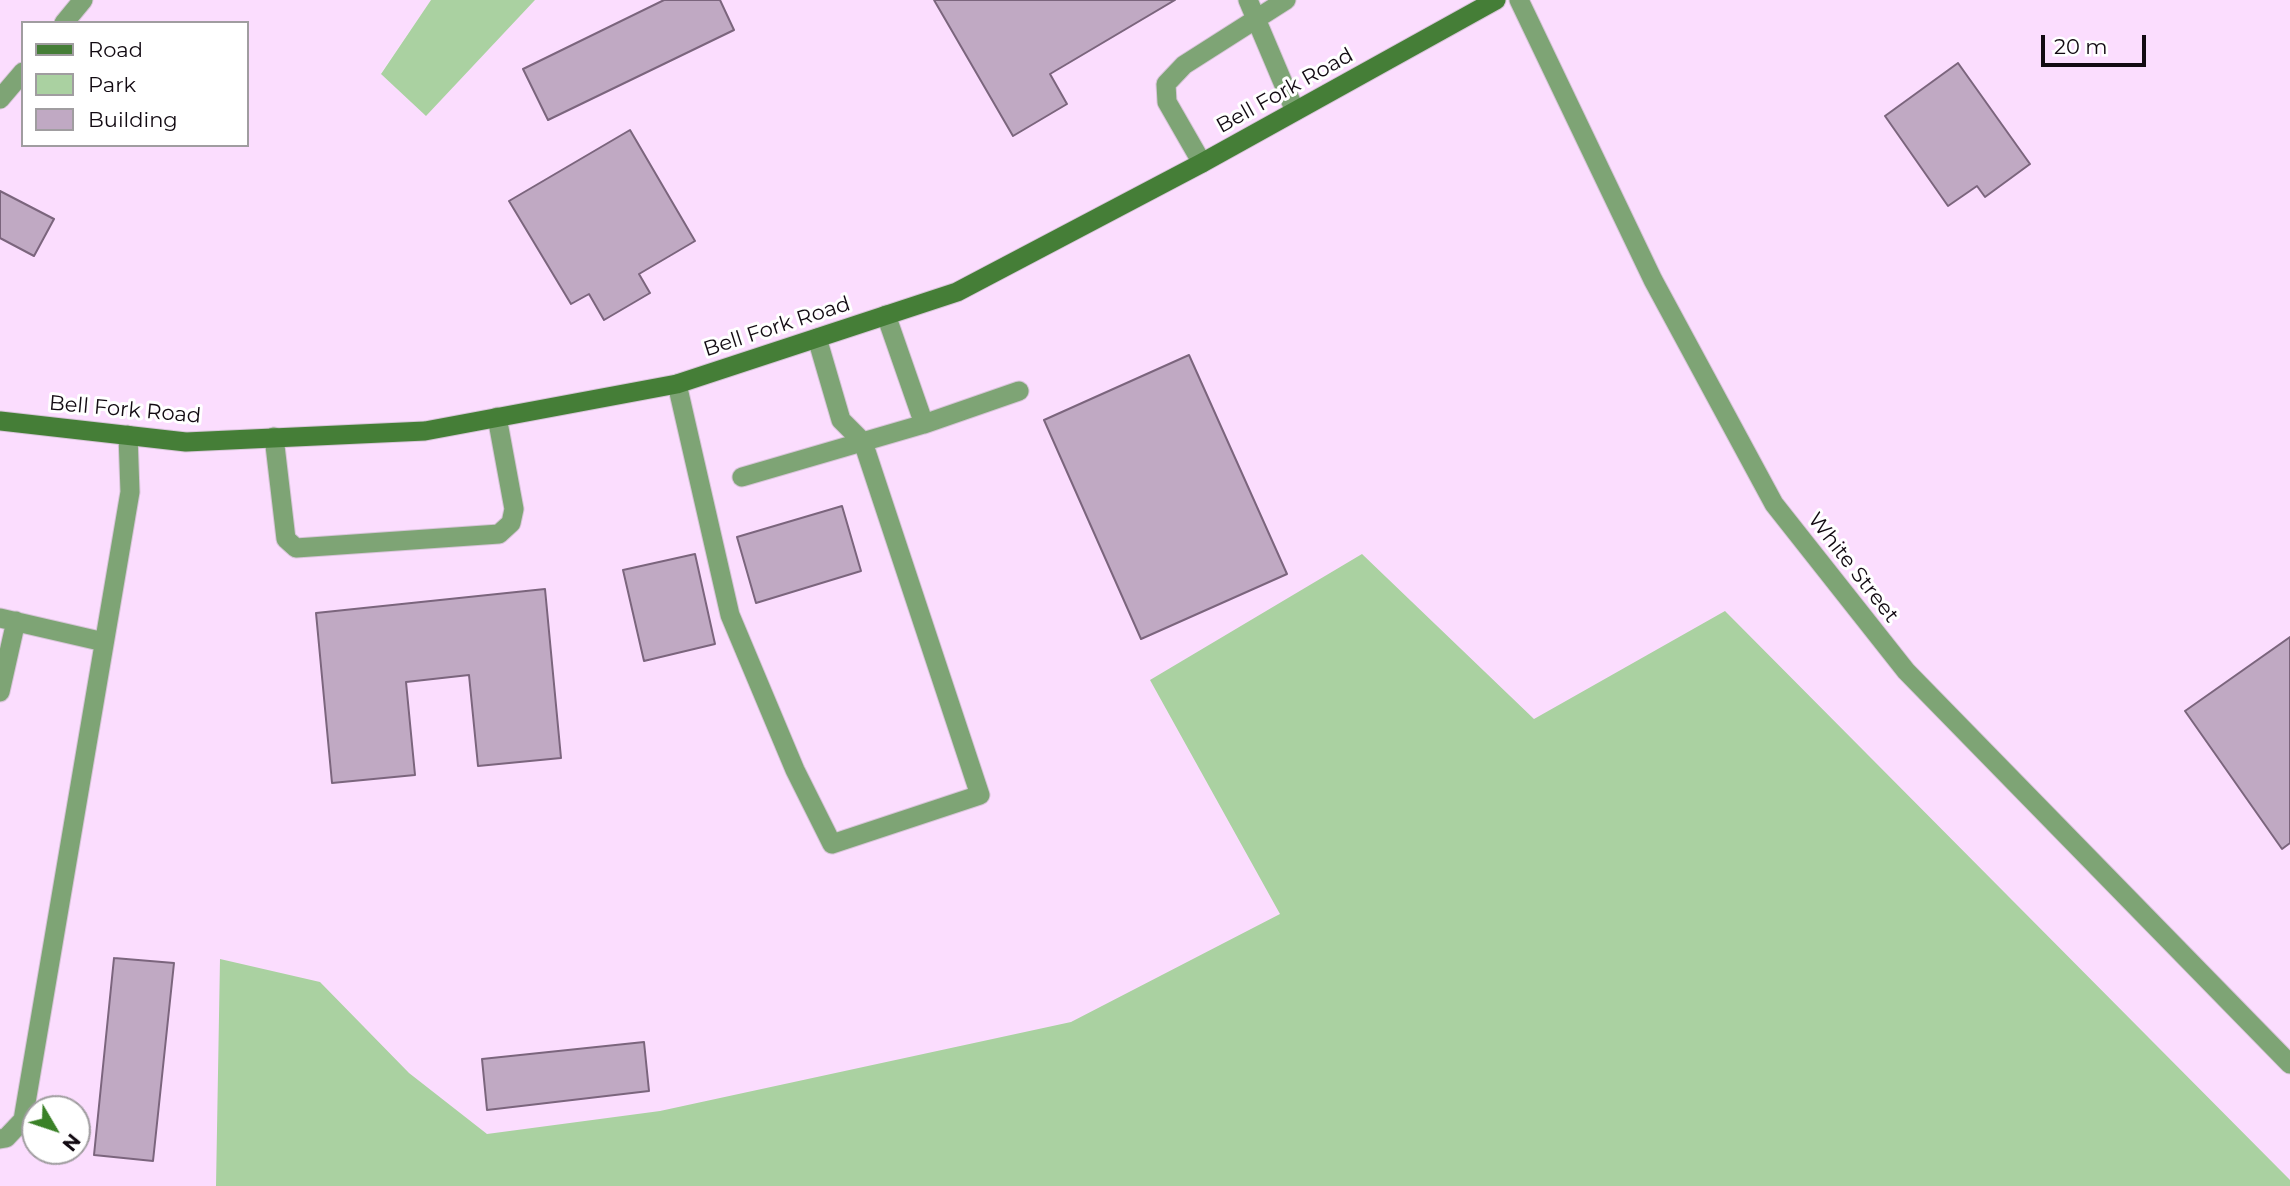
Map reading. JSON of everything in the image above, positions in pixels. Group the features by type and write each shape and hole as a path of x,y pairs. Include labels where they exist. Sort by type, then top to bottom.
{"main road":[{"name":"Bell Fork Road","path":"0,421 186,442 425,431 677,384 957,292 1202,163 1496,0"}],"street":[{"path":"66,21 83,0"},
{"path":"1202,163 1167,102 1166,84 1184,65 1252,9 1286,0"},
{"name":"White Street","path":"1519,0 1653,280 1774,504 1906,671 2290,1064"},
{"path":"1252,9 1295,111"},
{"path":"0,99 21,74"},
{"path":"886,315 924,424"},
{"path":"677,384 730,615 795,770 832,844 980,795 863,442 841,420 817,338"},
{"path":"743,477 924,424 1019,391"},
{"path":"274,437 286,539 296,548 499,534 511,523 514,509 498,417"},
{"path":"0,1139 6,1138 23,1120 130,492 128,435"},
{"path":"0,692 8,620 104,642"}],"shaded area":[{"path":"0,0 431,0 381,73 426,115 535,0 2290,0 2290,1186 0,1186"}],"green space":[{"path":"431,0 535,0 426,116 381,74"},
{"path":"1362,554 1534,719 1725,611 2290,1180 2290,1186 216,1186 220,959 320,982 409,1073 487,1134 660,1111 1071,1022 1280,914 1150,680"}],"building":[{"path":"664,0 720,0 734,30 548,120 523,69"},
{"path":"934,0 1175,0 1050,74 1067,104 1013,136"},
{"path":"1958,63 2030,164 1985,197 1977,186 1948,206 1885,116"},
{"path":"630,130 695,241 639,274 650,293 604,320 589,294 571,304 509,201"},
{"path":"0,191 54,219 34,256 0,238"},
{"path":"1189,355 1287,574 1141,639 1044,420"},
{"path":"842,506 861,571 756,603 737,537"},
{"path":"695,554 715,644 644,661 623,570"},
{"path":"545,589 561,758 478,766 469,675 406,682 415,775 332,783 316,613"},
{"path":"2290,637 2290,843 2282,849 2185,711"},
{"path":"114,958 174,963 153,1161 94,1155"},
{"path":"644,1042 649,1091 487,1110 482,1059"}]}
